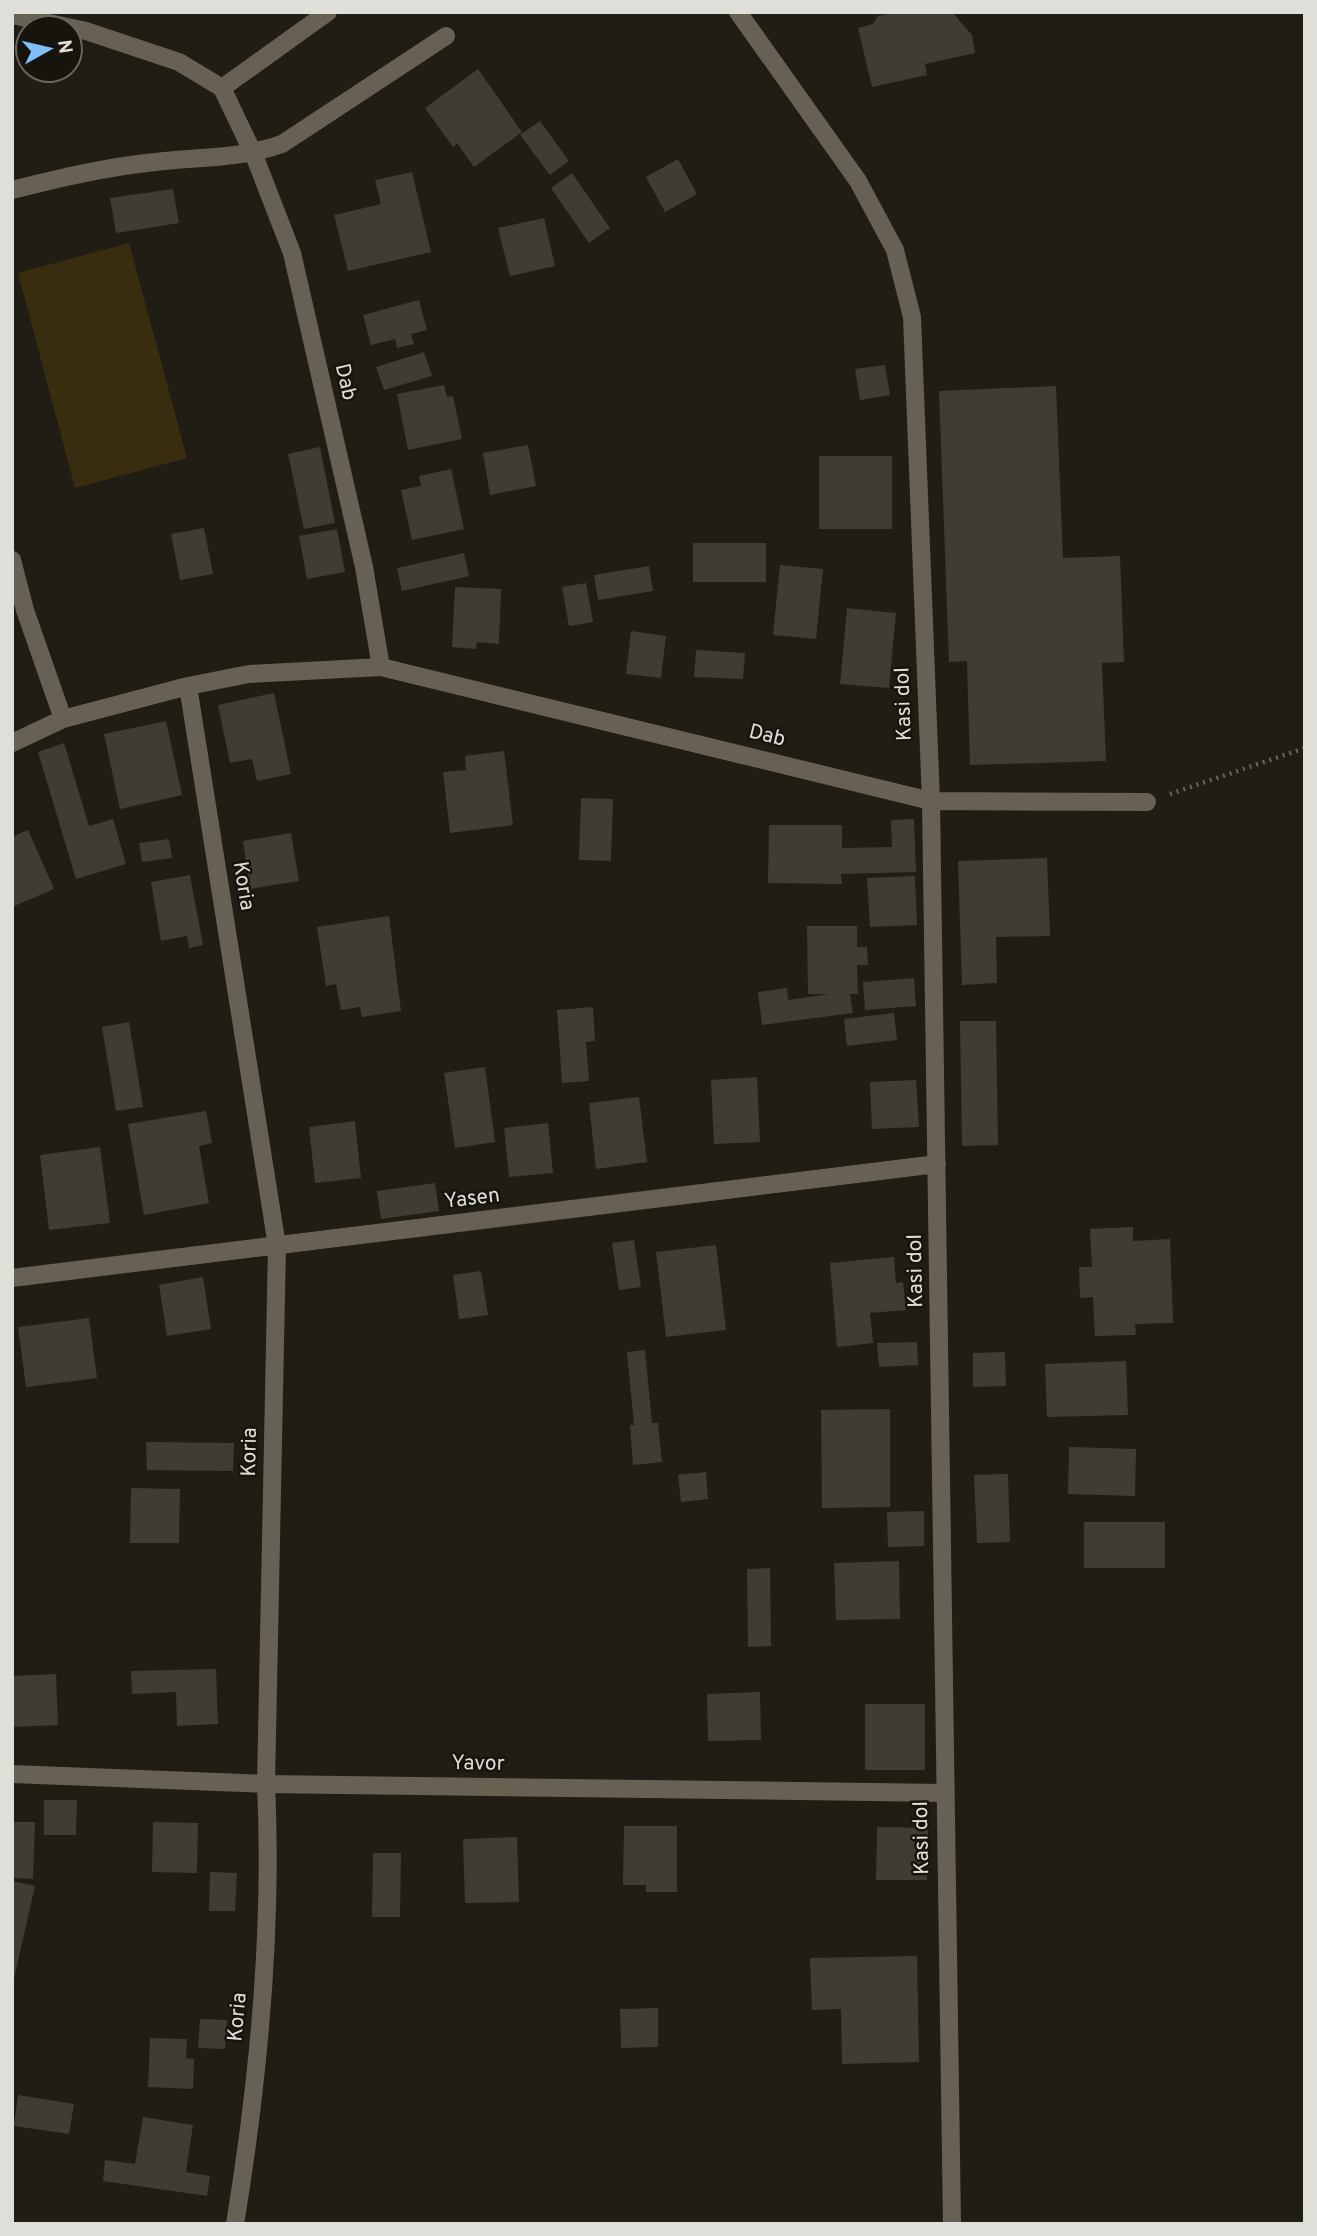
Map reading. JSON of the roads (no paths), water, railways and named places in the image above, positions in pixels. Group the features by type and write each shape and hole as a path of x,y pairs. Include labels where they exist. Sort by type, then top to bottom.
{"street":[{"path":"12,15 86,32 179,62 222,88 328,12"},
{"name":"Kasi dol","path":"738,12 858,181 895,250 912,317 930,801 937,1164 943,1793 952,2224"},
{"path":"12,190 98,169 254,155 282,144 446,36"},
{"name":"Dab","path":"222,88 254,155 292,253 364,567 381,667"},
{"path":"12,560 25,610 63,719"},
{"name":"Dab","path":"12,743 63,719 188,686 249,674 381,667 930,801 1147,802"},
{"name":"Koria","path":"188,686 277,1246 266,1784 269,1844 268,1946 253,2105 235,2224"},
{"name":"Yasen","path":"12,1278 937,1164"},
{"name":"Yavor","path":"12,1774 266,1784 943,1793"}]}
